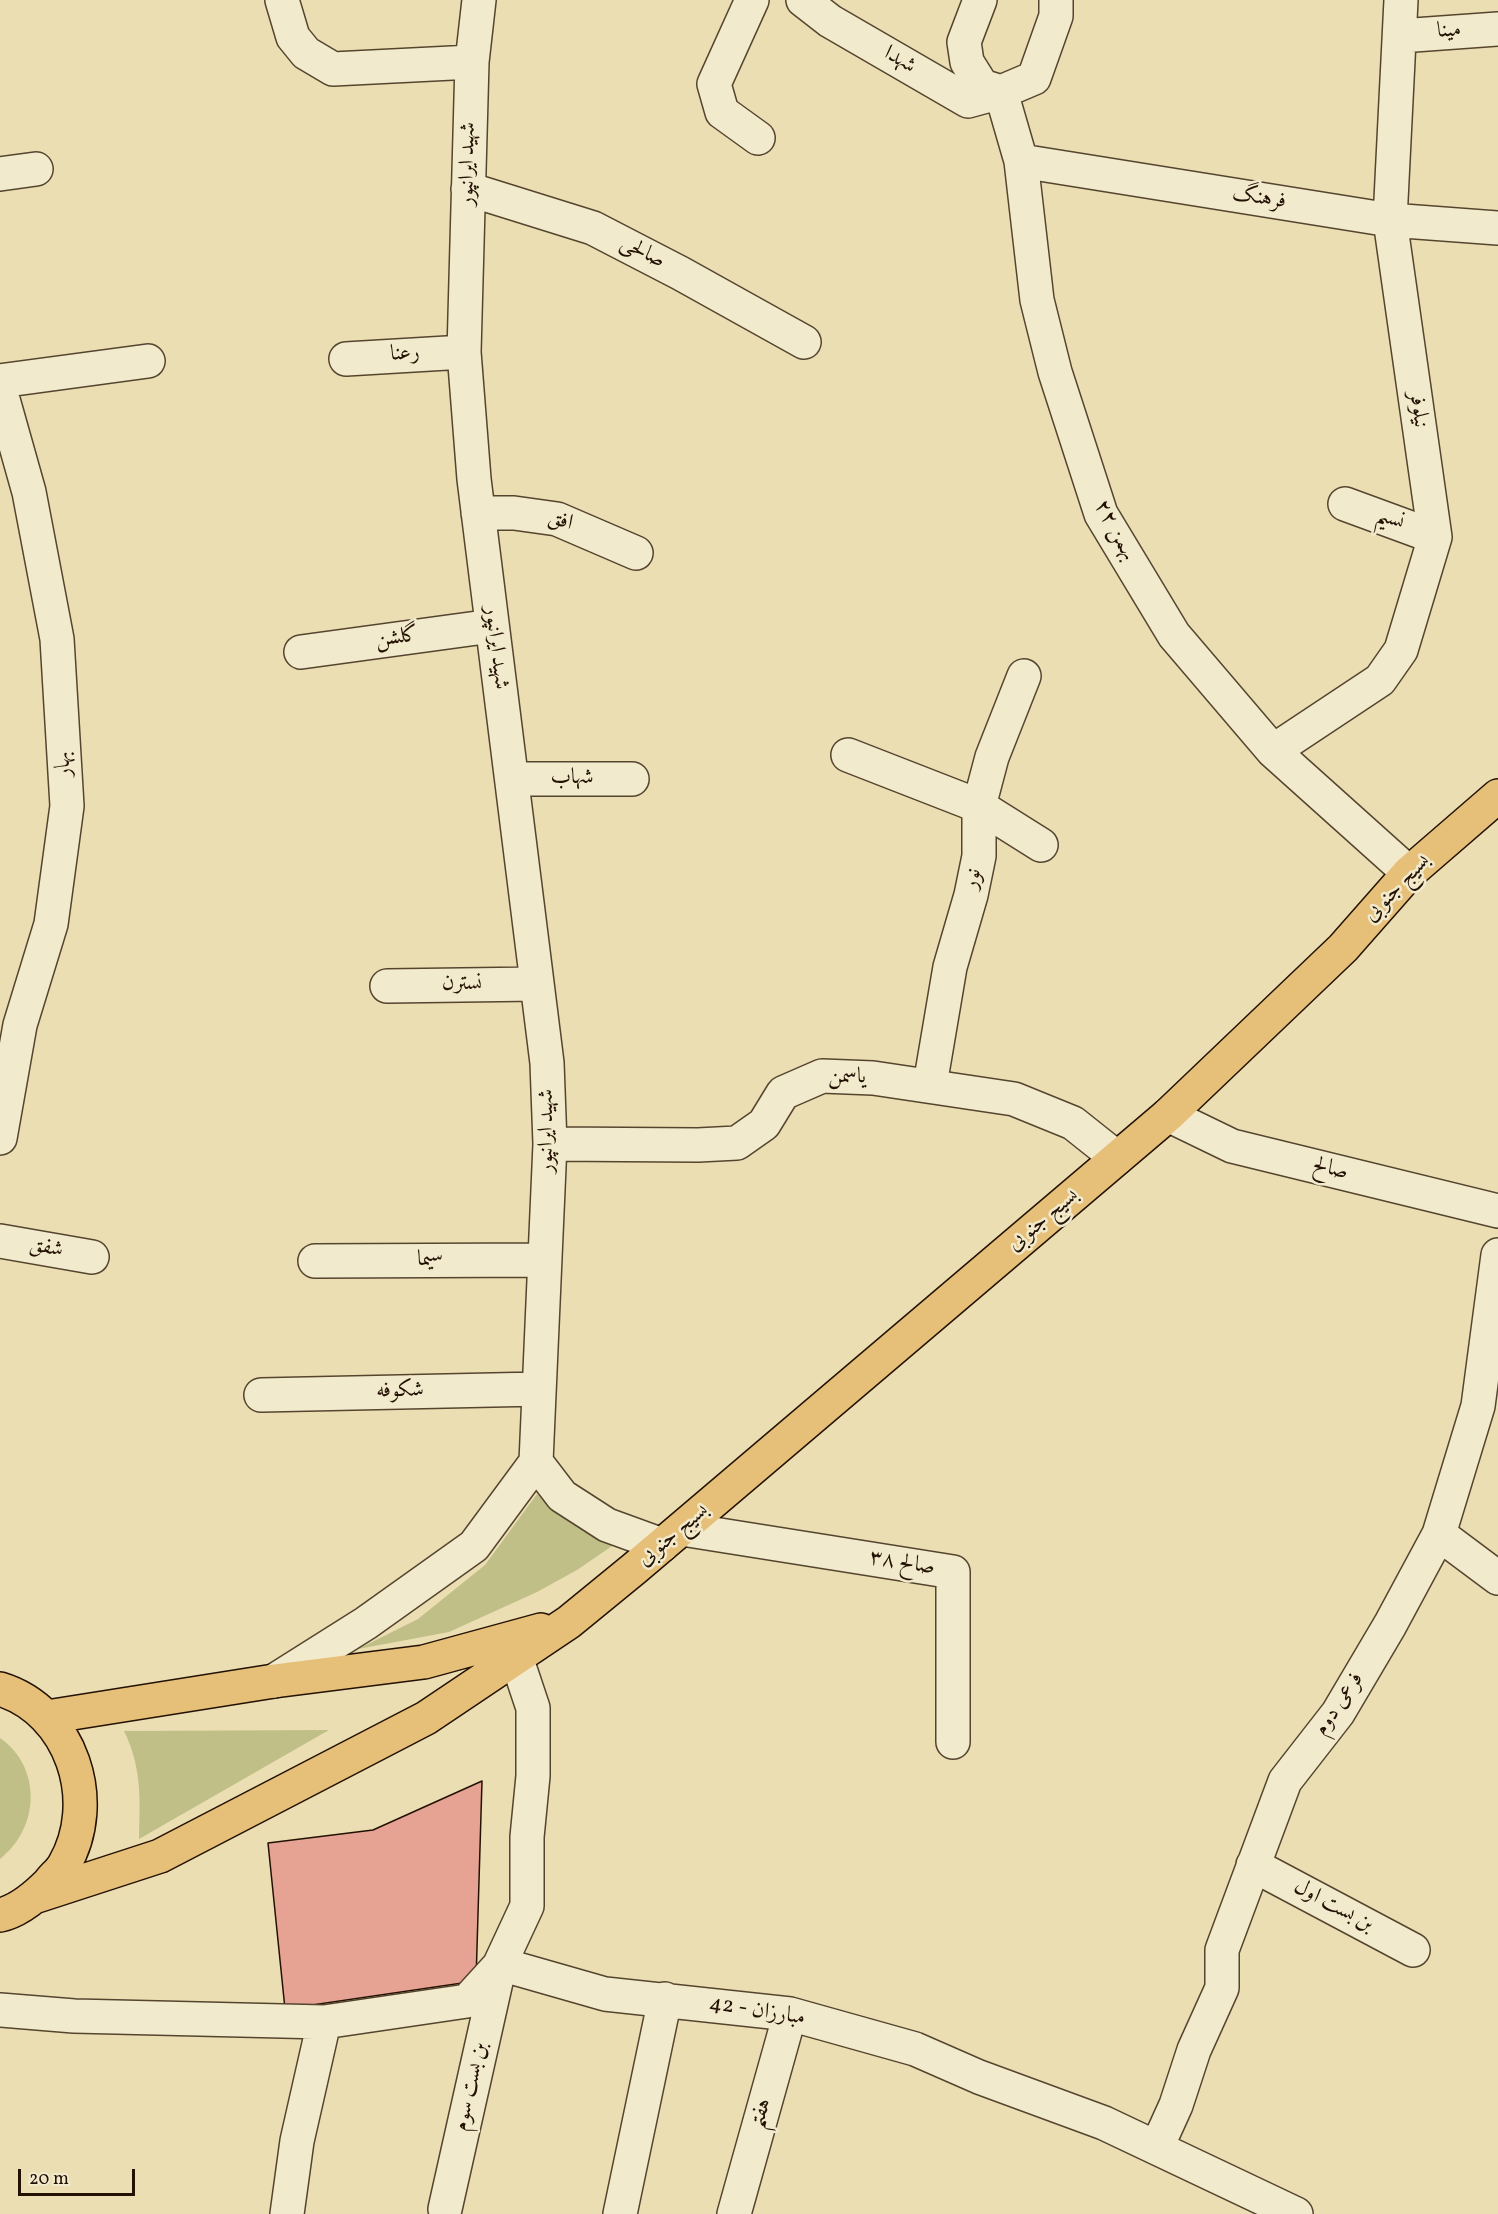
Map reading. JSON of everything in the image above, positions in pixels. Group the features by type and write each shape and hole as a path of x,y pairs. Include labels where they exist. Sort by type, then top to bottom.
{"main road":[{"name":"بسیج جنوبی","path":"37,1896 160,1856 426,1718 568,1622 672,1537 1168,1115 1343,948 1409,873 1498,796"},
{"path":"47,1717 274,1681 424,1662 568,1622"},
{"path":"2,1916 37,1896 63,1866 79,1828 81,1788 70,1750 47,1717 5,1686"}],"street":[{"path":"282,0 293,36 306,53 333,69 472,62"},
{"name":"شهید ایرانپور","path":"479,0 472,62 464,352 478,513 547,1063 550,1144 536,1462"},
{"path":"752,0 714,84 722,112 758,138"},
{"name":"شهدا","path":"803,0 830,21 968,101 1001,92"},
{"path":"980,0 964,42 967,62 982,86 1001,92 1034,78 1056,16 1056,0"},
{"name":"نیلوفر","path":"1273,752 1380,680 1401,650 1435,537 1390,220 1401,0"},
{"name":"مینا","path":"1400,36 1498,29"},
{"name":"۲۲ بهمن","path":"1001,92 1021,161 1037,300 1055,372 1101,514 1174,635 1273,752 1409,873"},
{"name":"فرهنگ","path":"1021,161 1390,220 1498,228"},
{"path":"0,174 36,169"},
{"name":"صالحی","path":"468,189 593,228 804,342"},
{"name":"رعنا","path":"346,358 464,352"},
{"path":"0,381 148,361"},
{"name":"بهار","path":"0,389 29,492 57,639 67,806 51,924 20,1025 0,1138"},
{"name":"نسیم","path":"1345,504 1435,537"},
{"name":"افق","path":"478,513 514,513 557,519 636,553"},
{"name":"گلشن","path":"301,652 492,626"},
{"name":"نور","path":"930,1085 950,967 971,895 979,856 979,806 992,757 1024,676"},
{"path":"848,755 979,806 1041,845"},
{"name":"شهاب","path":"512,779 632,779"},
{"name":"نسترن","path":"387,986 537,984"},
{"name":"یاسمن","path":"550,1144 737,1143 764,1124 783,1093 822,1076 873,1078 1014,1099 1073,1123 1118,1158"},
{"name":"صالح","path":"1168,1115 1233,1146 1498,1211"},
{"name":"شفق","path":"0,1241 92,1257"},
{"name":"فرعی دوم","path":"1157,2147 1176,2105 1194,2050 1222,1988 1222,1950 1285,1781 1338,1713 1439,1534 1488,1408 1498,1255"},
{"name":"سیما","path":"315,1261 545,1260"},
{"name":"شکوفه","path":"261,1395 539,1389"},
{"path":"274,1681 366,1623 474,1546 536,1462 562,1496 607,1525 672,1537"},
{"path":"1439,1534 1498,1578"},
{"name":"صالح ۳۸","path":"672,1537 953,1572 953,1742"},
{"path":"0,2010 86,2016 324,2022 467,2001 500,1964 527,1906 527,1837 533,1776 533,1708 516,1657"},
{"name":"بن بست اول","path":"1253,1865 1413,1950"},
{"name":"مبارزان - 42","path":"500,1964 605,1994 790,2014 915,2049 979,2077 1104,2123 1296,2214"},
{"name":"بن بست سوم","path":"445,2209 500,1964"},
{"path":"620,2214 665,2000"},
{"name":"هفتم","path":"734,2214 790,2014"},
{"path":"287,2214 297,2141 324,2022"}],"shaded area":[{"path":"537,1494 575,1525 615,1544 577,1570 537,1592 449,1632 358,1649 418,1619 485,1565"},
{"path":"329,1730 139,1839 139,1784 134,1758 124,1731"},
{"path":"0,1738 14,1750 23,1765 29,1781 31,1798 29,1815 23,1831 0,1859"}],"building":[{"path":"482,1781 476,1981 285,2009 268,1843 373,1830"}]}
